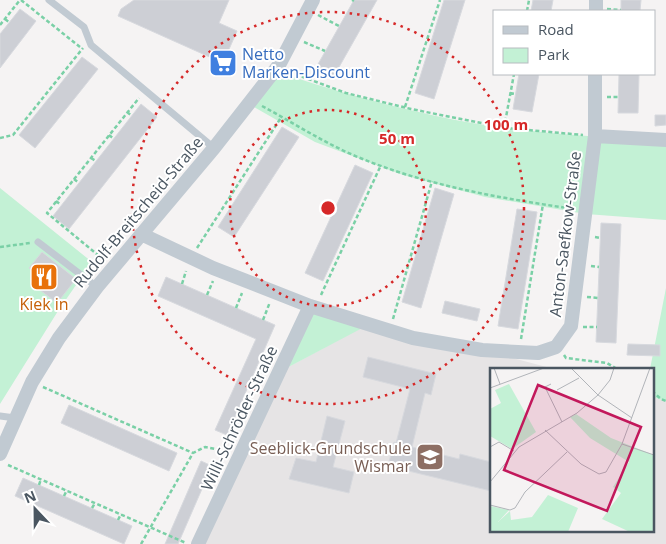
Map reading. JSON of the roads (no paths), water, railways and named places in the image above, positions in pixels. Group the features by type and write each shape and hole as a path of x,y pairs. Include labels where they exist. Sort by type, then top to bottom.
{"street":[{"name":"Rudolf-Breitscheid-Straße","path":"4,459 15,418 32,382 59,338 113,267 214,148 279,65 311,5"},
{"name":"Anton-Saefkow-Straße","path":"312,307 413,338 482,350 538,353 556,347 571,328 595,136 595,75"},
{"path":"595,136 666,140"},
{"path":"141,234 191,257 312,307"},
{"name":"Willi-Schröder-Straße","path":"198,544 312,307"}],"lane":[{"path":"49,0 84,27 92,46 214,148"},
{"path":"38,242 97,287"},
{"path":"0,416 15,418"}],"place":[{"name":"Netto Marken-Discount","path":"223,63"},
{"name":"Kiek in","path":"44,277"},
{"name":"Seeblick-Grundschule Wismar","path":"430,457"}]}
